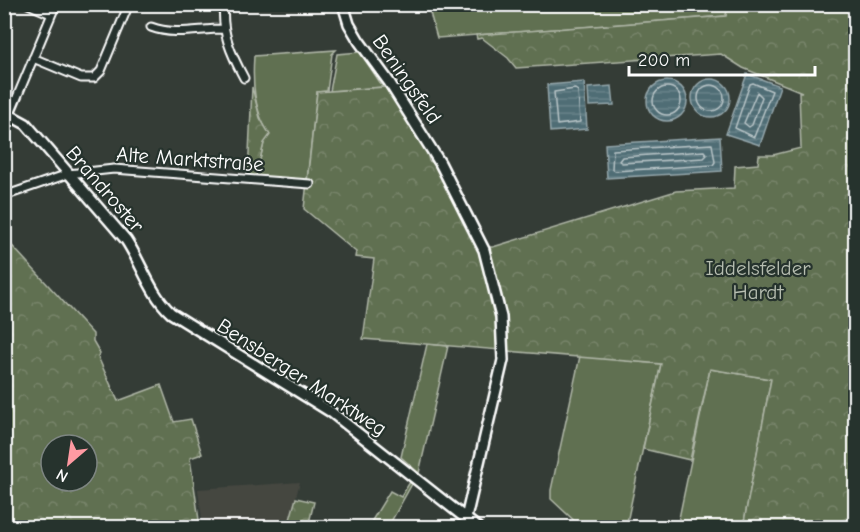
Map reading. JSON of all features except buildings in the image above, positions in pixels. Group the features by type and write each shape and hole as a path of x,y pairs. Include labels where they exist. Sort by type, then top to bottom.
{"street":[{"path":"28,4 51,14"},
{"path":"7,113 56,4"},
{"path":"33,58 81,78 94,78 101,71 129,4"},
{"path":"224,4 224,29 230,53 244,78"},
{"name":"Beningsfeld","path":"343,4 349,24 358,41 428,140 484,250 501,316 503,360 466,518"},
{"path":"151,27 174,33 195,29 224,29"},
{"name":"Brandroster","path":"7,113 26,124 126,240 161,304"},
{"name":"Alte Marktstraße","path":"4,196 68,174 114,169 310,184"},
{"name":"Bensberger Marktweg","path":"161,304 189,324 331,412 477,528"}],"shaded area":[{"path":"300,482 288,527 203,527 198,489"}],"green space":[{"path":"445,4 728,5 726,16 437,38 429,9"},
{"name":"Iddelsfelder Hardt","path":"728,5 855,5 855,527 743,527 771,379 710,369 690,460 643,449 661,364 507,351 505,325 484,247 493,247 676,191 734,188 735,166 758,164 759,155 773,155 801,148 799,92 802,92 743,68 721,54 516,68 508,58 482,38 477,39 476,35 726,16"},
{"path":"336,50 332,54 327,91 317,92 307,180 256,176 264,143 269,135 260,116 255,97 254,56"},
{"path":"360,52 383,87 330,91 337,54"},
{"path":"252,87 260,118 270,135 264,143 256,176 248,175"},
{"path":"385,87 424,140 429,161 437,164 479,247 496,303 501,350 363,339 374,259 355,257 356,252 304,209 317,92"},
{"path":"4,237 93,334 93,341 100,353 98,357 118,401 161,385 174,422 191,419 202,454 190,458 200,527 5,527"},
{"path":"427,344 448,346 419,473 401,457"},
{"path":"580,356 661,364 626,527 581,527 551,499"},
{"path":"710,369 771,379 743,527 677,528"},
{"path":"410,482 412,484 388,527 368,527 390,491 401,497"},
{"path":"296,498 314,502 308,527 288,527"}],"water":[{"path":"747,74 780,86 760,145 726,134"},
{"path":"711,79 725,84 730,98 725,112 711,117 697,112 692,98 697,84"},
{"path":"667,81 681,87 687,101 681,115 667,121 653,115 647,101 653,87"},
{"path":"584,82 587,129 550,132 547,85"},
{"path":"612,86 614,105 589,106 588,88"},
{"path":"720,137 722,171 607,178 605,144"}]}
